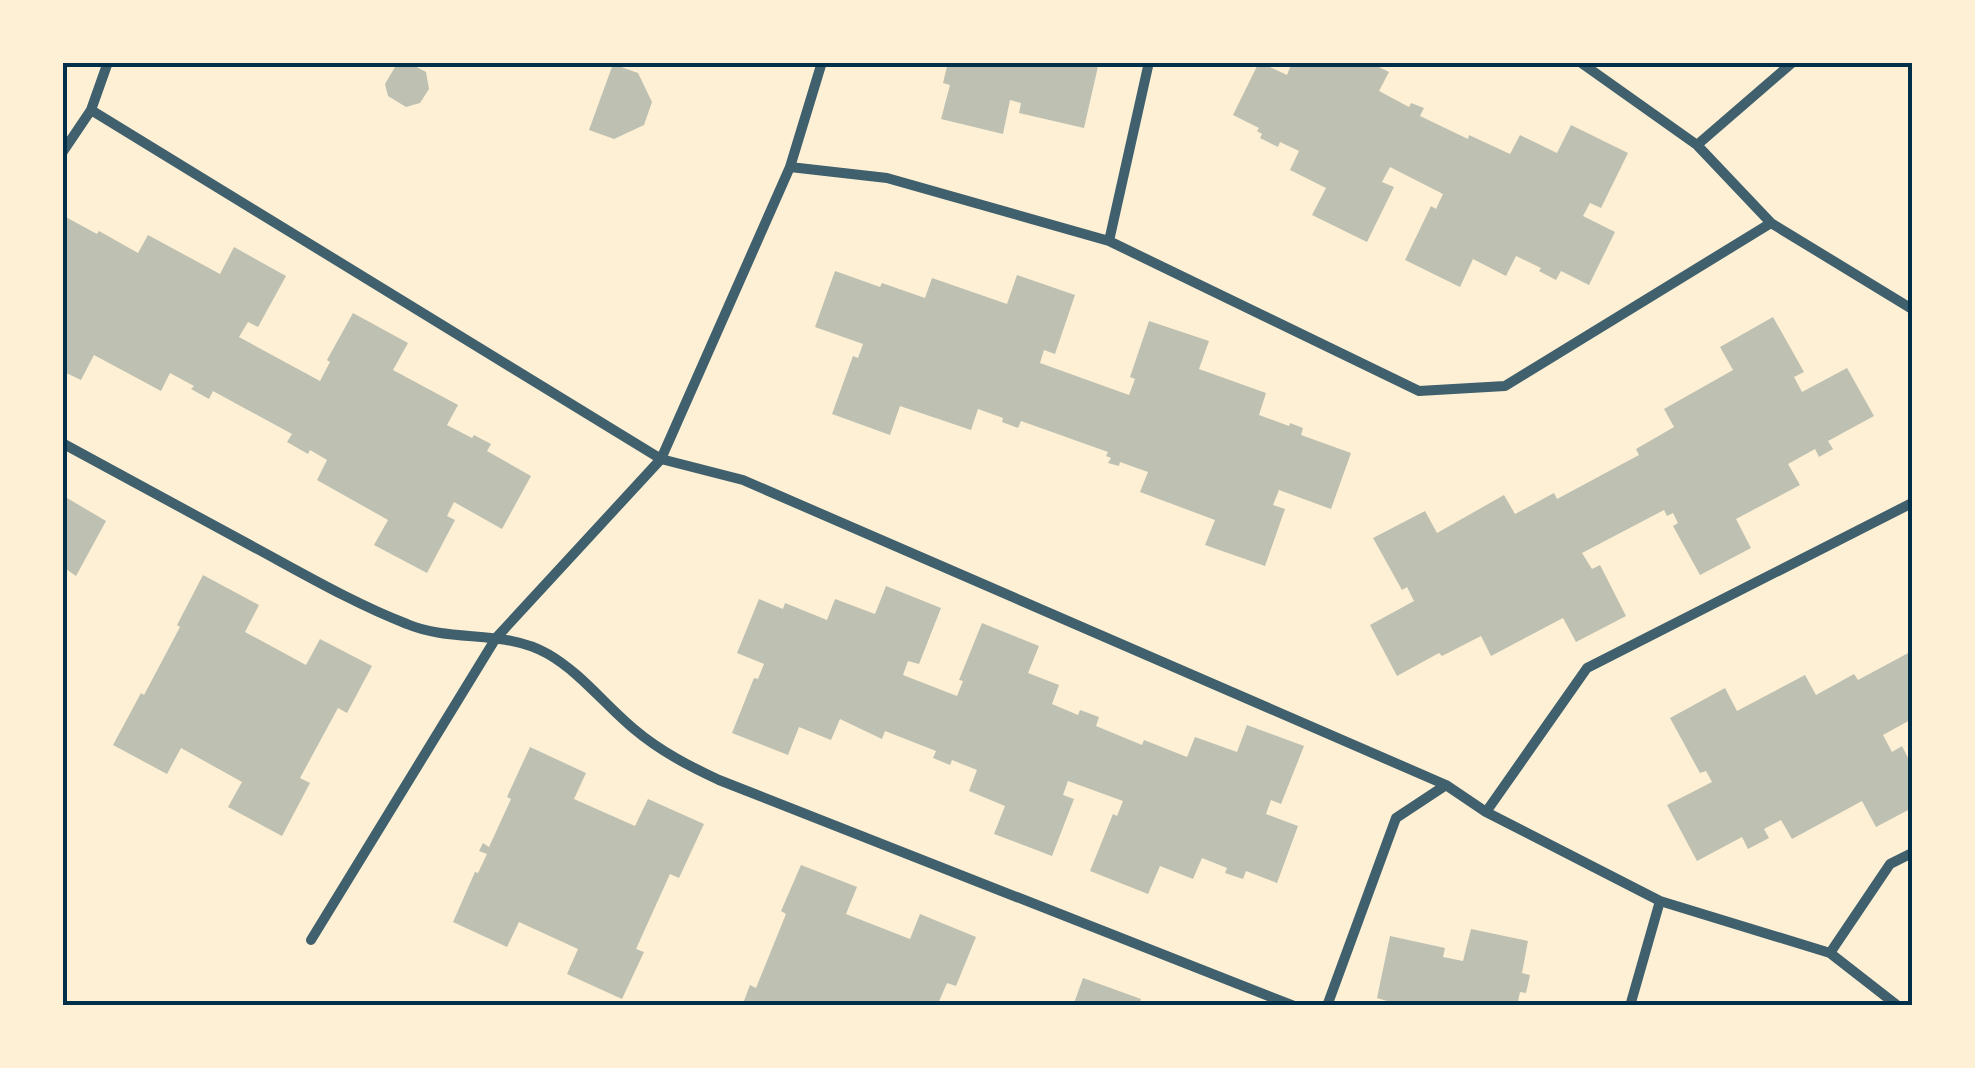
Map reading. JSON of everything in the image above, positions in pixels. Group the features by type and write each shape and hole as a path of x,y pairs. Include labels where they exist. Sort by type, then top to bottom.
{"street":[{"path":"310,940 496,638 661,459 790,167 822,62"},
{"path":"1109,242 1150,62"},
{"path":"1580,62 1697,145 1770,223 1912,309"},
{"path":"1697,145 1793,62"},
{"path":"62,153 91,110 104,64"},
{"path":"91,110 661,459 743,480 1446,785 1486,812 1660,901 1830,953 1898,1006"},
{"path":"790,167 887,178 1109,242 1419,391 1505,386 1770,223"},
{"path":"62,442 321,584 405,624 449,636 526,644 546,653 634,729 690,766 776,804 1294,1006"},
{"path":"1486,812 1587,668 1912,503"},
{"path":"1327,1006 1396,818 1446,785"},
{"path":"1830,953 1890,864 1912,853"},
{"path":"1630,1006 1660,901"}],"building":[{"path":"948,62 1099,62 1084,128 1019,113 1021,103 1010,100 1003,134 941,119 950,85 943,83"},
{"path":"1259,62 1287,75 1292,62 1369,62 1389,72 1379,91 1409,107 1411,103 1424,108 1420,116 1510,154 1520,135 1557,153 1571,125 1628,153 1601,208 1590,203 1583,216 1615,232 1589,285 1561,271 1556,280 1516,256 1506,276 1473,259 1460,287 1405,260 1431,206 1436,209 1443,194 1390,167 1382,182 1394,187 1367,242 1312,215 1326,188 1290,170 1299,151 1260,138 1259,128 1233,115"},
{"path":"409,63 426,72 429,89 420,103 406,107 388,96 385,84 395,67"},
{"path":"613,64 638,73 652,102 644,125 614,139 589,130"},
{"path":"62,215 138,253 148,235 220,274 234,247 286,276 258,327 248,322 239,337 320,381 353,313 408,343 393,370 458,405 447,425 491,444 487,451 531,476 502,529 454,502 447,516 455,520 427,573 374,545 388,520 317,480 327,460 287,442 292,434 213,391 209,399 170,373 161,391 94,355 81,380 62,371 62,292 66,286 62,284"},
{"path":"835,271 925,298 932,278 1007,304 1017,275 1075,295 1055,354 1044,350 1040,363 1129,395 1135,379 1130,377 1149,321 1209,341 1199,369 1266,393 1259,415 1303,428 1301,435 1351,453 1331,509 1279,490 1273,505 1285,509 1265,566 1205,545 1215,520 1140,492 1148,472 1120,462 1119,466 1108,463 1108,452 1021,421 1018,428 978,409 971,430 900,406 890,435 832,414 853,356 858,358 863,344 815,327"},
{"path":"1773,317 1804,372 1794,377 1802,392 1847,368 1874,416 1828,441 1833,449 1819,457 1815,449 1788,464 1800,485 1736,519 1751,548 1700,575 1673,526 1678,523 1673,513 1667,516 1664,510 1582,553 1592,569 1600,565 1626,616 1576,642 1563,618 1491,656 1481,636 1397,676 1370,625 1414,601 1407,587 1402,590 1373,538 1425,511 1437,533 1504,495 1515,514 1554,493 1557,499 1639,455 1636,449 1674,427 1664,409 1733,370 1720,347"},
{"path":"62,495 106,521 76,576 66,569 62,576"},
{"path":"203,575 259,605 245,632 306,665 320,639 372,666 347,713 338,708 300,778 310,783 282,836 228,807 242,782 181,748 167,774 113,745 180,627 177,625"},
{"path":"886,586 941,608 919,664 908,661 903,675 957,696 963,681 959,680 982,623 1039,646 1028,673 1059,685 1052,704 1078,715 1080,710 1099,717 1096,726 1142,745 1144,740 1187,757 1195,737 1237,752 1247,725 1304,746 1281,804 1271,800 1266,814 1298,826 1277,883 1246,871 1243,879 1225,873 1227,868 1202,858 1193,879 1160,866 1148,894 1090,871 1113,814 1117,816 1123,801 1068,781 1063,795 1074,799 1052,856 994,834 1005,806 969,791 977,770 952,760 950,765 933,758 936,751 885,731 882,739 840,719 831,740 799,727 788,755 732,733 754,678 758,679 764,664 737,653 759,599 783,609 785,603 827,620 835,599 875,614"},
{"path":"1912,651 1912,719 1883,735 1892,752 1902,746 1912,766 1912,808 1876,827 1862,801 1792,839 1781,820 1764,829 1769,838 1748,849 1742,837 1697,861 1667,805 1712,782 1706,771 1700,773 1670,718 1725,688 1737,711 1805,675 1816,695 1854,674 1858,680"},
{"path":"530,747 586,773 574,799 635,826 648,799 704,824 679,878 670,874 636,949 644,952 622,999 567,974 578,949 519,922 507,947 453,922 487,854 479,851 483,843 489,847"},
{"path":"801,865 857,887 846,914 910,939 920,914 976,937 956,986 947,983 937,1006 742,1006 750,985 756,988"},
{"path":"1471,929 1528,941 1522,973 1530,975 1526,993 1520,992 1517,1006 1404,1006 1377,998 1390,936 1445,948 1443,957 1463,961"},
{"path":"1083,978 1141,999 1139,1006 1073,1006"}]}
